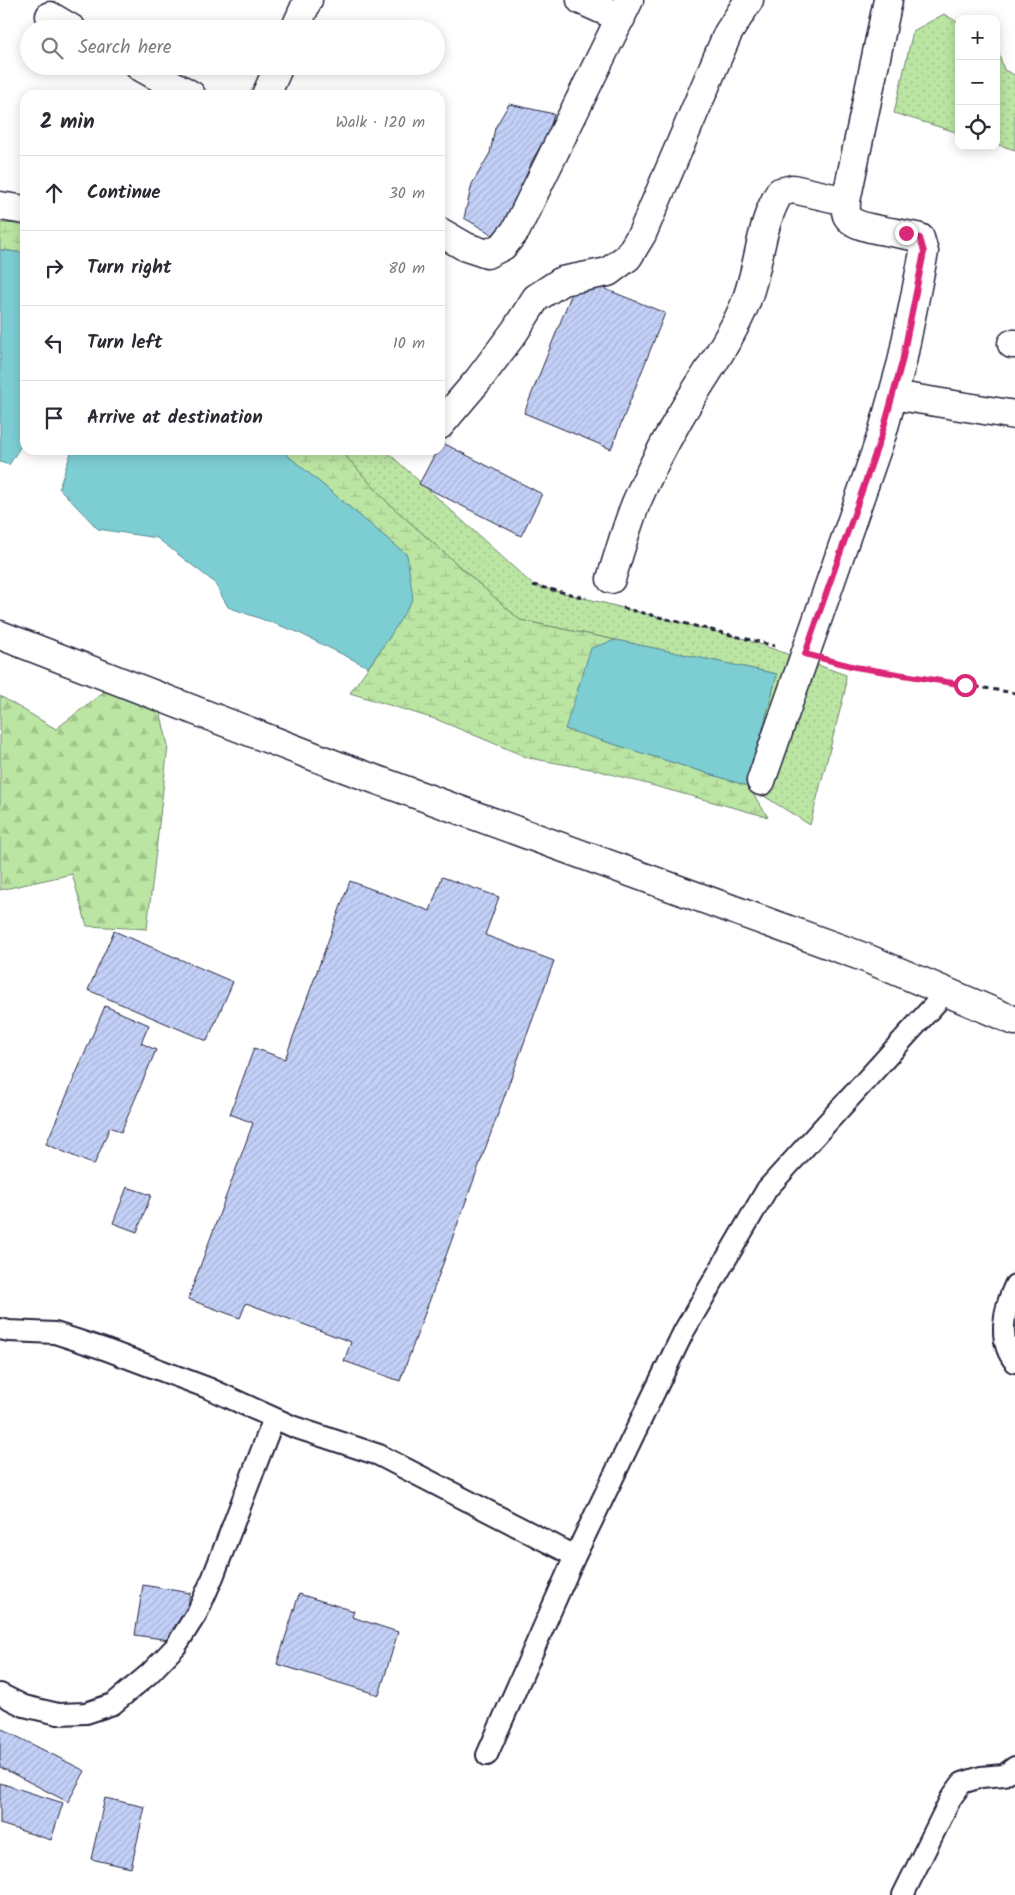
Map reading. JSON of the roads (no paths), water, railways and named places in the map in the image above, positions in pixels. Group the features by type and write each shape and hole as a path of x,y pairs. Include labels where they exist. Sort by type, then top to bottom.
{"street":[{"path":"299,20 308,0"},
{"path":"445,235 466,246 487,254 503,246 516,230 625,9 581,0"},
{"path":"445,419 516,331 536,298 562,281 608,272 628,257 642,234 728,33 749,0"},
{"path":"761,781 882,434 902,362 924,252 920,238 906,233 854,224 846,215 846,201 888,0"},
{"path":"155,75 182,90"},
{"path":"268,90 275,75"},
{"path":"611,579 636,504 666,442 679,417 728,341 744,308 752,285 772,205 780,192 793,189 846,201"},
{"path":"0,206 20,209"},
{"path":"893,396 1015,415"},
{"path":"0,636 336,765 857,955 1015,1021"}],"lane":[{"path":"487,1755 575,1556 684,1331 767,1189 946,992"},
{"path":"1015,1285 1009,1297 1003,1329 1009,1355 1015,1362"},
{"path":"0,1329 55,1333 104,1348 208,1388 294,1427 380,1455 575,1556"},
{"path":"0,1694 24,1706 58,1714 86,1713 113,1704 149,1674 176,1646 197,1613 213,1577 274,1418"},
{"path":"903,1895 951,1798 962,1784 981,1777 1004,1775 1015,1767"}],"water":[{"path":"0,250 20,252 20,447 9,465 0,462"},
{"path":"70,455 287,455 407,555 413,599 389,638 368,667 295,631 228,607 214,582 157,538 98,529 59,488"},
{"path":"616,640 777,674 748,786 565,729 591,648"}]}
